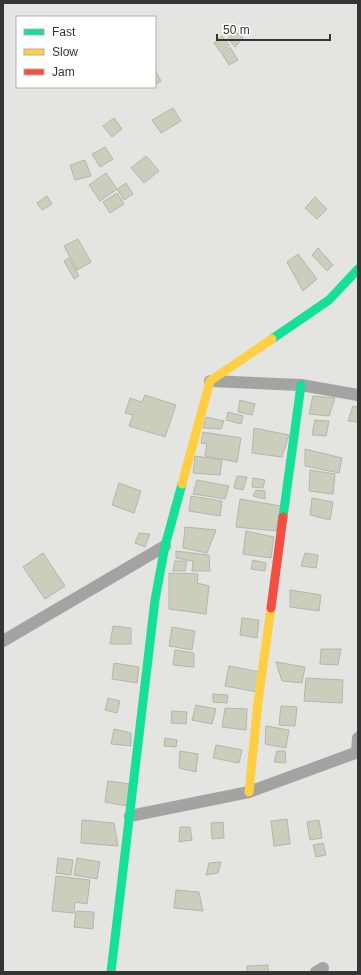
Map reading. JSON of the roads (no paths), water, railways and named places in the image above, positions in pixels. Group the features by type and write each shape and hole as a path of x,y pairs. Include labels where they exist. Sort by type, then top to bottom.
{"street":[{"path":"111,972 155,600 165,546 210,382 329,300 358,269"},
{"path":"210,382 300,385 358,396"},
{"path":"249,792 258,702 300,385"},
{"path":"3,641 165,546"},
{"path":"130,816 249,792 357,752 358,738"}]}
